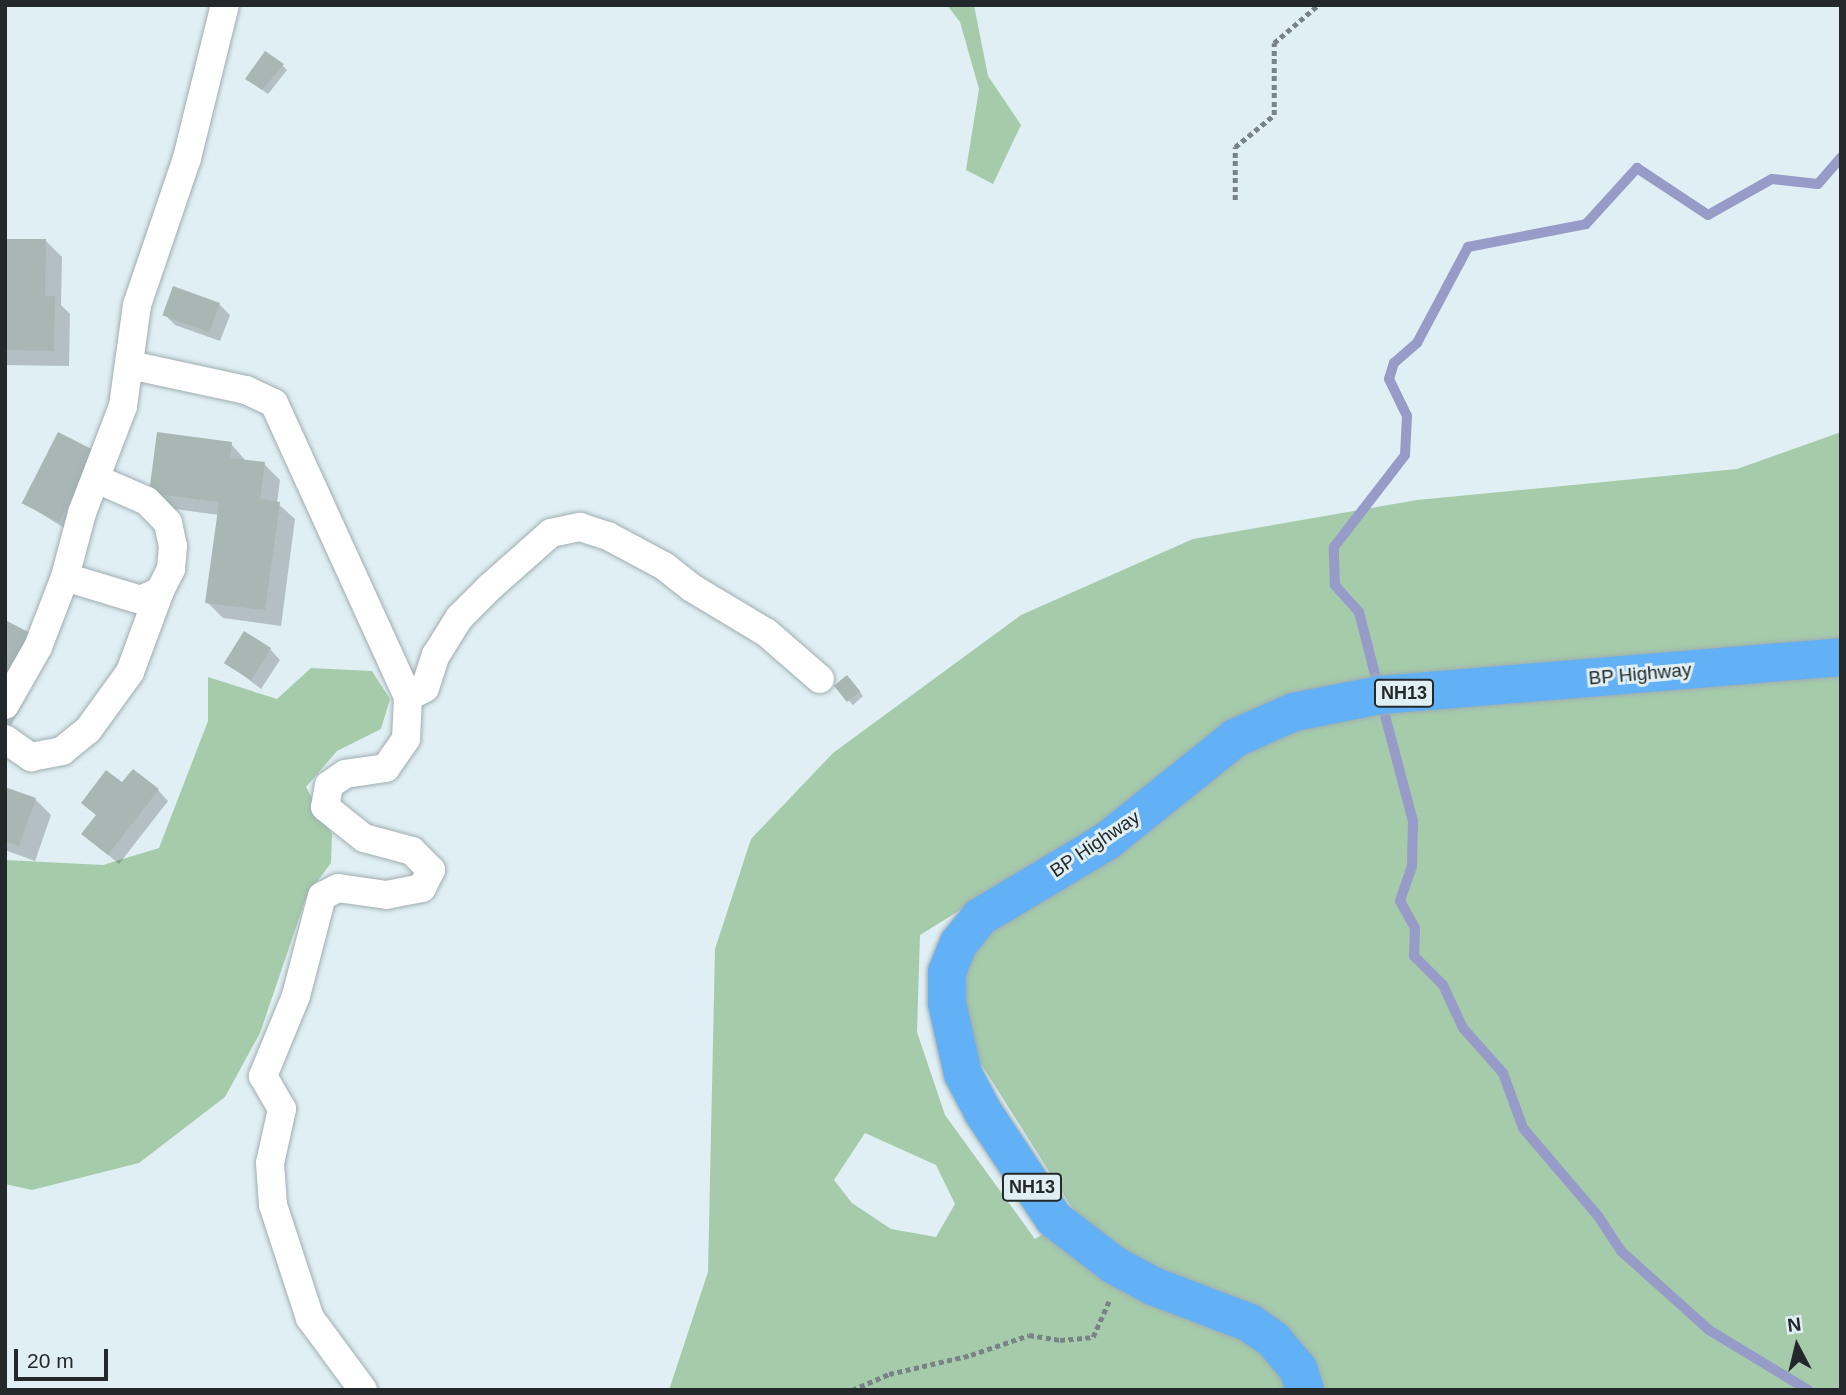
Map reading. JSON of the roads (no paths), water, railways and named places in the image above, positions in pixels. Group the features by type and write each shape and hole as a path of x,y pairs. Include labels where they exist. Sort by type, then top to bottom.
{"highway":[{"name":"BP Highway","path":"1305,1390 1298,1369 1273,1340 1250,1323 1153,1286 1114,1265 1054,1219 983,1112 963,1074 951,1039 947,972 959,943 980,917 1107,841 1235,738 1294,712 1380,695 1841,657"}],"street":[{"path":"5,705 38,647 65,577 82,513 99,480 123,406 137,305 187,158 225,5"},
{"path":"130,365 246,390 274,403 408,697 406,739 386,768 345,774 328,785 325,807 364,838 412,851 431,870 422,888 387,895 338,888 321,896 296,996 263,1076 282,1109 270,1163 273,1205 310,1318 363,1390"},
{"path":"5,739 31,757 62,751 88,730 130,672 171,569 173,546 168,523 147,501 99,480"},
{"path":"408,697 425,688 436,655 459,618 482,594 551,533 580,527 608,536 664,566 692,588 767,633 820,679"},
{"path":"65,577 141,600 160,591"}],"waterway":[{"path":"1378,686 1359,612 1335,585 1334,547 1405,455 1407,416 1389,379 1394,363 1417,343 1468,247 1586,224 1637,168 1708,215 1772,179 1818,184 1841,158"},
{"path":"1382,704 1413,821 1412,866 1400,901 1415,928 1414,956 1443,985 1463,1028 1503,1073 1523,1128 1598,1216 1621,1251 1709,1330 1808,1390"}]}
